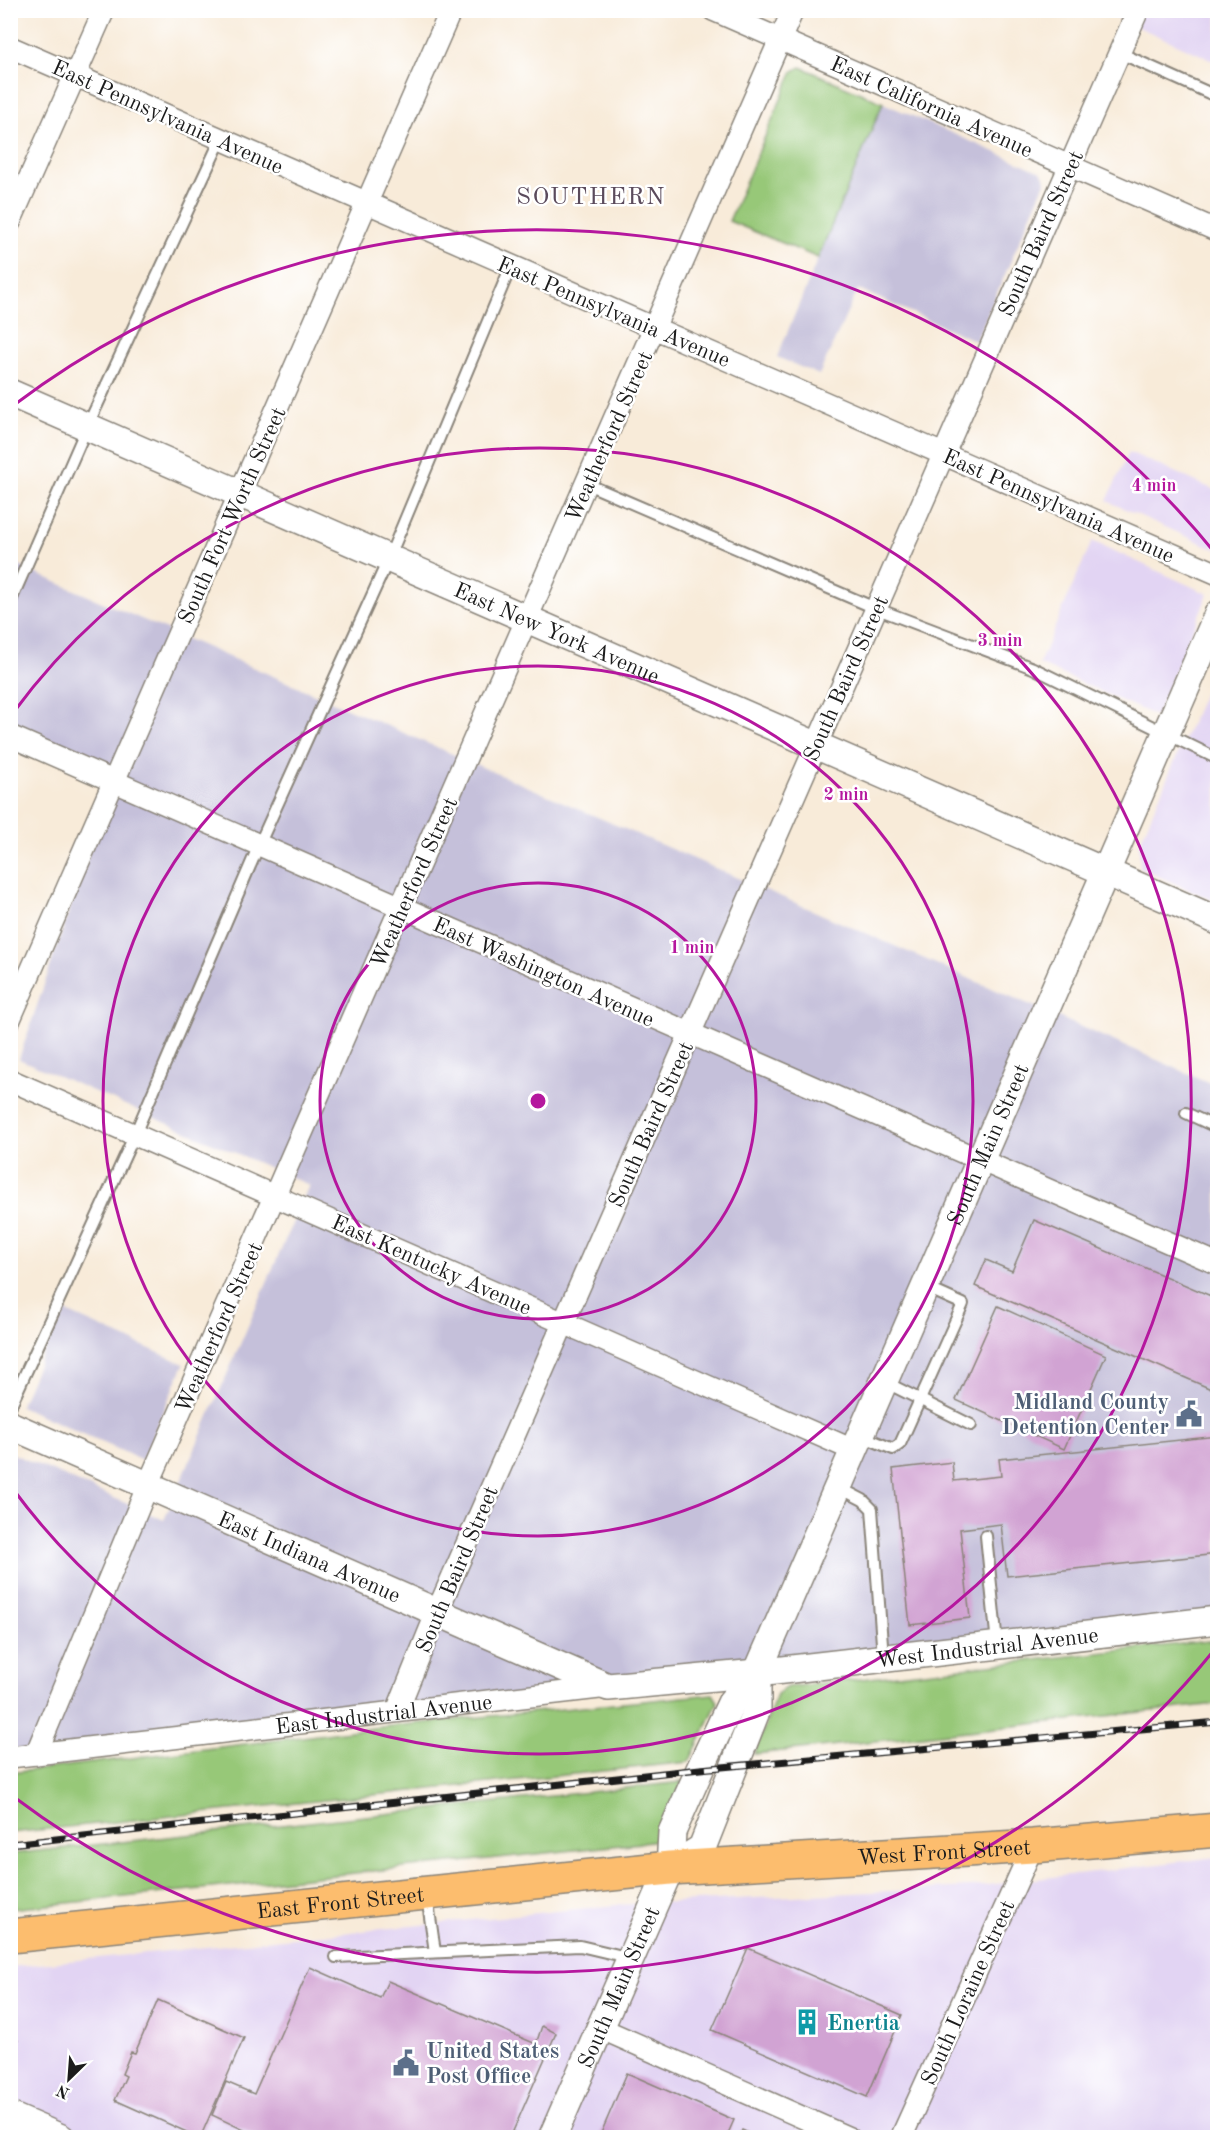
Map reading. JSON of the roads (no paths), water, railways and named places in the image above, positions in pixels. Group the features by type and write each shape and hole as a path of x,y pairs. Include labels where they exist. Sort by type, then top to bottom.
{"main road":[{"name":"West Front Street","path":"670,1868 1034,1846 1218,1830"},
{"name":"East Front Street","path":"10,1936 670,1868"}],"street":[{"path":"10,222 104,10"},
{"name":"South Fort Worth Street","path":"10,1019 451,10"},
{"name":"East California Avenue","path":"713,10 1217,229"},
{"name":"Weatherford Street","path":"36,1754 148,1485 793,10"},
{"name":"South Baird Street","path":"397,1711 437,1612 1138,10"},
{"name":"East Pennsylvania Avenue","path":"10,47 1218,574"},
{"name":"East New York Avenue","path":"10,393 1218,921"},
{"name":"South Main Street","path":"552,2138 670,1868 702,1848 757,1709 757,1673 1218,614"},
{"name":"East Washington Avenue","path":"10,736 1218,1264"},
{"name":"East Kentucky Avenue","path":"10,1080 564,1322 856,1442"},
{"name":"East Indiana Avenue","path":"10,1425 608,1687"},
{"name":"West Industrial Avenue","path":"757,1673 1218,1620"},
{"name":"East Industrial Avenue","path":"10,1757 608,1687 757,1673"},
{"name":"South Loraine Street","path":"901,2138 1034,1846"},
{"path":"600,2028 849,2138"},
{"path":"10,2116 52,2136"}],"lane":[{"path":"1120,52 1218,97"},
{"path":"10,603 87,427 221,140"},
{"path":"10,1407 135,1134 259,845 389,558 511,266"},
{"path":"587,484 876,608 1033,668 1218,759"},
{"path":"1186,1113 1218,1128"},
{"path":"856,1442 893,1449 900,1444 963,1304 924,1286"},
{"path":"883,1381 971,1425"},
{"path":"837,1487 863,1500 872,1509 883,1657"},
{"path":"986,1536 997,1644"},
{"path":"427,1894 435,1952"},
{"path":"336,1957 580,1946 631,1958"}],"railway":[{"path":"10,1844 700,1769 1218,1722"}],"place":[{"name":"Midland County Detention Center","path":"1189,1414"},
{"name":"Enertia","path":"807,2022"},
{"name":"United States Post Office","path":"406,2063"}],"district":[{"name":"SOUTHERN","path":"591,196"}]}
